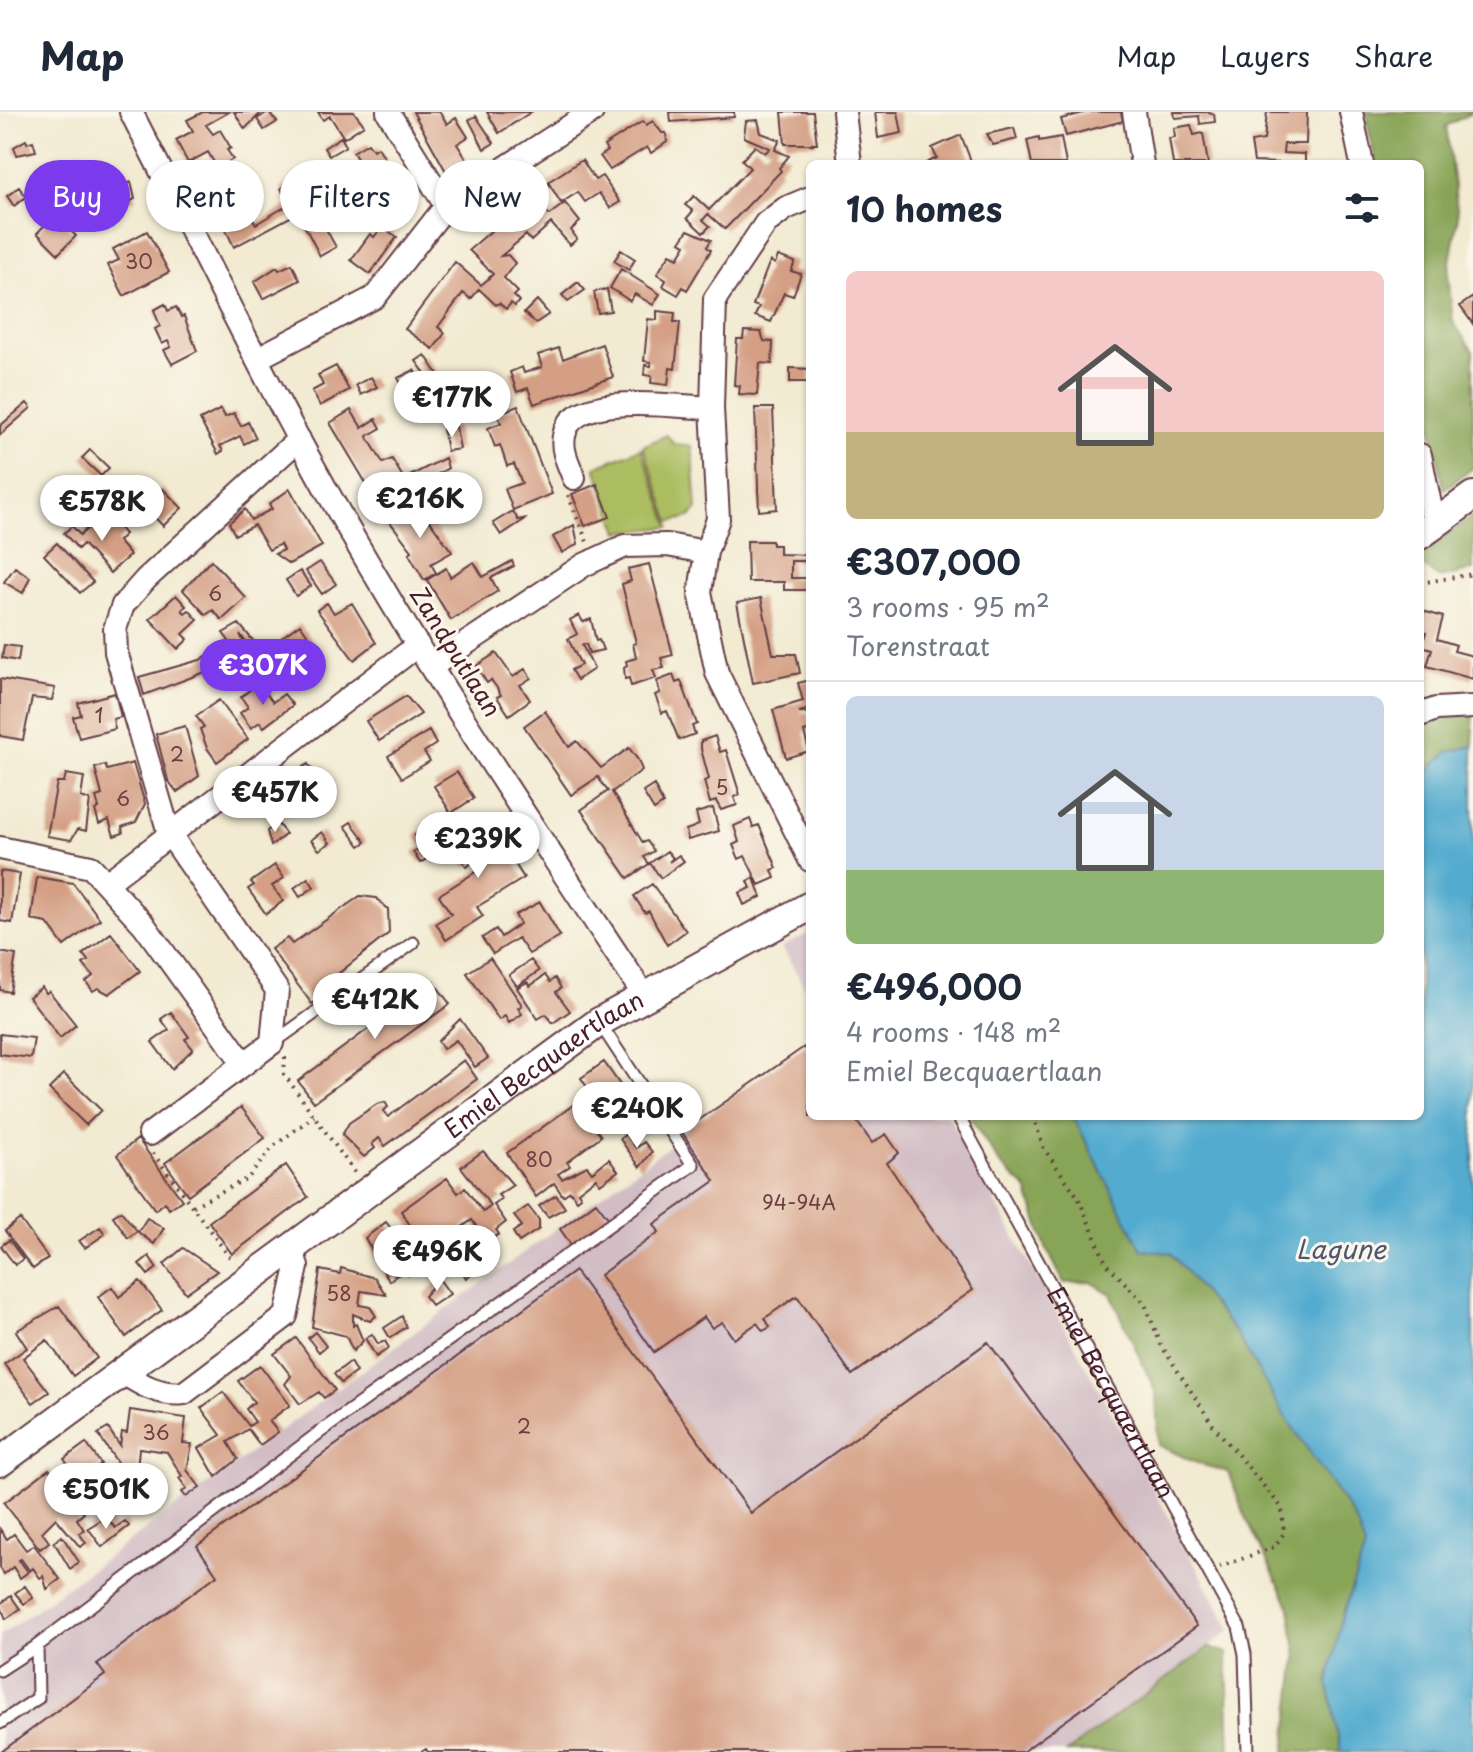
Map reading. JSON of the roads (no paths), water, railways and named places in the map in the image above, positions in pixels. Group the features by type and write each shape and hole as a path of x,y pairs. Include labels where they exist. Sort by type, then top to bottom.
{"street":[{"name":"Zandputlaan","path":"131,112 299,439 418,645 644,995"},
{"path":"388,112 435,188"},
{"path":"517,160 592,112"},
{"path":"844,112 850,160"},
{"path":"1134,112 1141,160"},
{"path":"1351,112 1361,160"},
{"path":"806,200 786,208 766,223 715,299 712,408 718,519 706,552 700,592 717,673 806,852"},
{"path":"258,358 375,297 435,220"},
{"path":"574,478 563,438 568,424 578,413 620,405 712,408"},
{"path":"150,1134 272,1043 277,990 169,833 116,652 115,629 123,605 146,579 299,439"},
{"path":"1427,530 1473,496"},
{"path":"1424,498 1427,530"},
{"path":"432,666 594,559 625,546 667,545 706,552"},
{"path":"108,882 418,645"},
{"path":"1424,714 1436,709 1473,707"},
{"path":"0,848 73,861 91,867 108,882 144,925 244,1064"},
{"name":"Emiel Becquaertlaan","path":"0,1462 599,1022 806,908"},
{"path":"122,1372 141,1386 172,1395 184,1393 286,1316 297,1267 292,1247"}],"lane":[{"path":"272,1043 413,943"},
{"path":"0,1670 37,1646 320,1432 693,1165 599,1022"},
{"name":"Emiel Becquaertlaan","path":"960,1120 1239,1627 1245,1654 1248,1752"},
{"path":"0,1723 38,1698 37,1646"}],"water":[{"name":"Lagune","path":"1473,746 1473,1752 1341,1752 1328,1683 1342,1617 1365,1548 1355,1519 1283,1413 1236,1333 1171,1253 1142,1250 1075,1120 1424,1120 1424,774 1448,752"}]}
